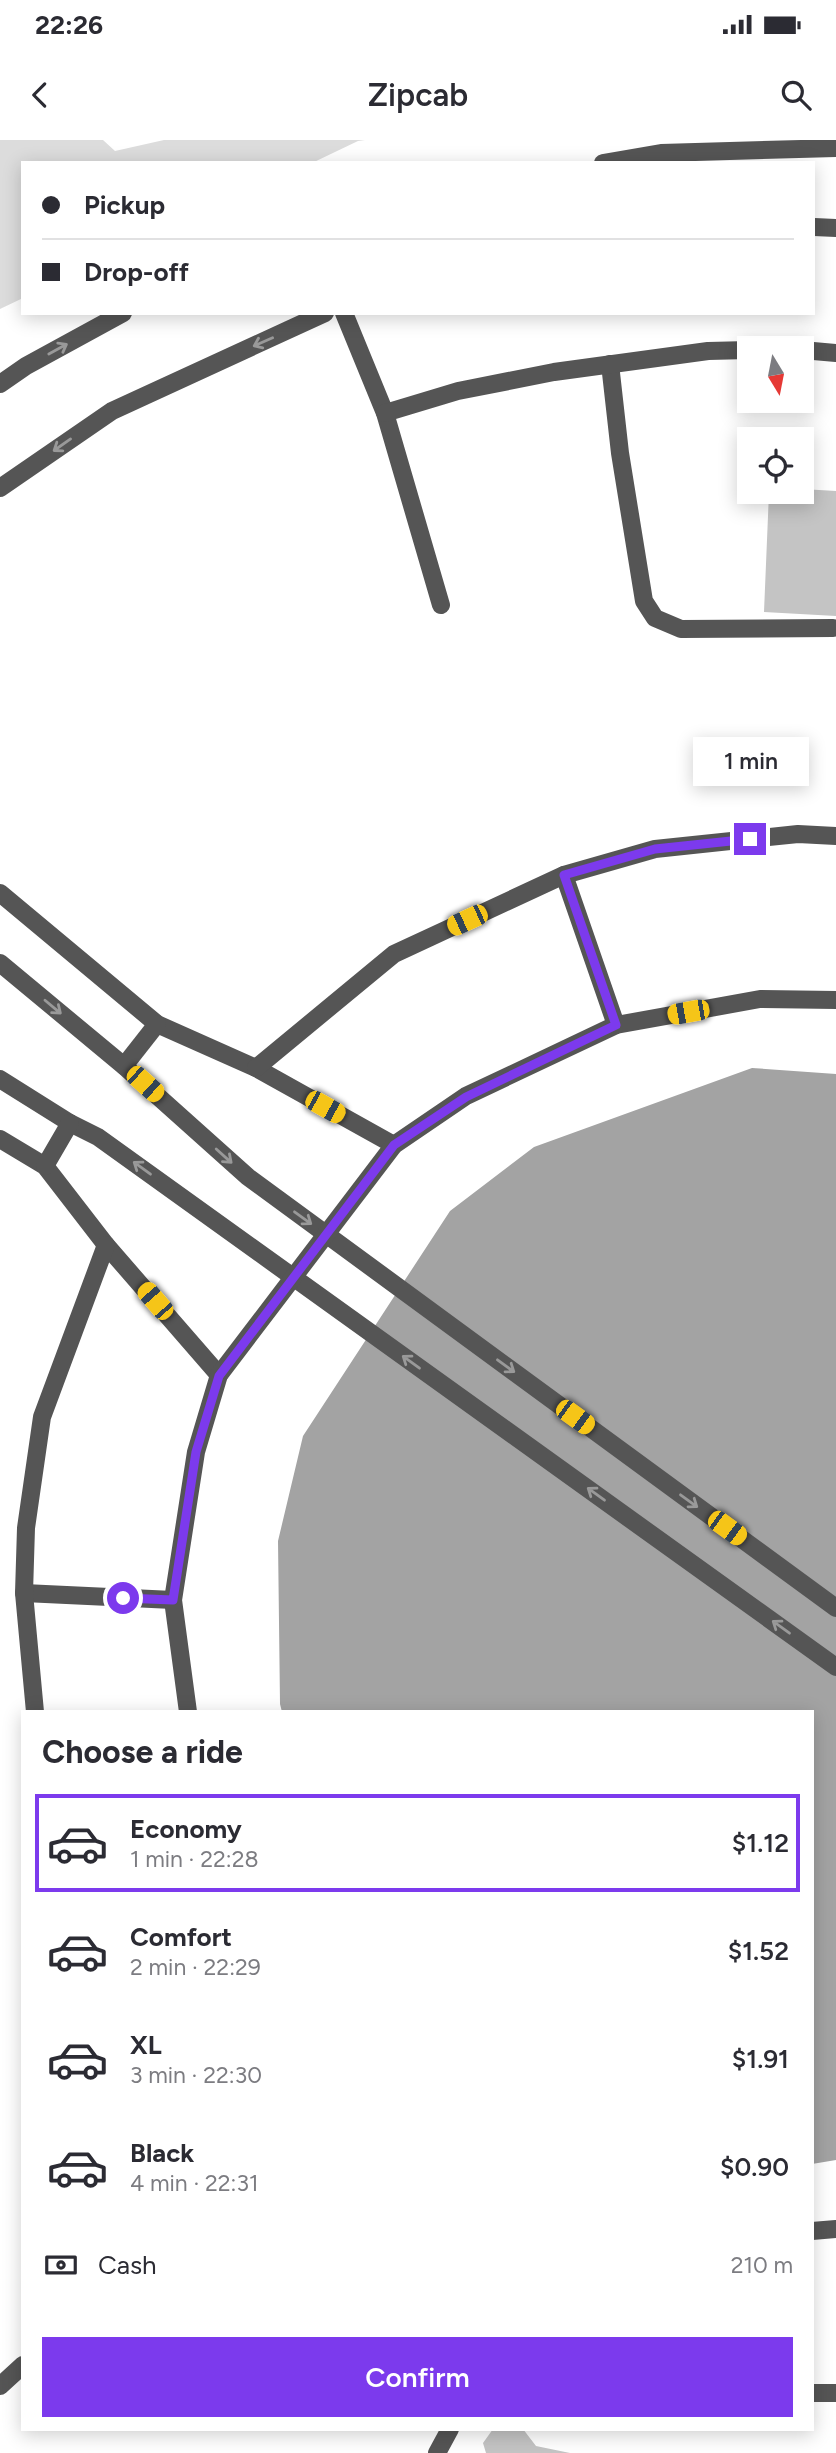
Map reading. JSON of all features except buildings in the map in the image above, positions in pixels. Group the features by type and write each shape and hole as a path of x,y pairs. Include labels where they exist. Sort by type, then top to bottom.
{"street":[{"path":"615,161 661,153 836,148"},
{"path":"815,227 836,228"},
{"path":"0,384 26,366 119,315"},
{"path":"0,488 112,411 322,315"},
{"path":"345,315 385,413 441,605"},
{"path":"385,413 458,391 554,372 708,351 737,350"},
{"path":"814,351 836,353"},
{"path":"610,364 644,601 655,618 681,629 833,628"},
{"path":"256,1068 394,954 564,875 655,849 798,834 836,836"},
{"path":"564,875 616,1025"},
{"path":"0,893 157,1024 256,1068 394,1145"},
{"path":"0,963 124,1066 247,1177 836,1608"},
{"path":"188,1710 173,1600 196,1452 219,1376 394,1145 466,1097 616,1025 760,999 836,1000"},
{"path":"124,1066 157,1024"},
{"path":"0,1079 70,1123 99,1136 836,1667"},
{"path":"46,1166 70,1123"},
{"path":"0,1139 46,1166 106,1245 219,1376"},
{"path":"35,1710 24,1592 26,1528 42,1417 106,1245"},
{"path":"24,1592 173,1600"},
{"path":"814,2231 836,2229"},
{"path":"0,2386 21,2367"},
{"path":"814,2393 836,2393"},
{"path":"436,2453 449,2431"}],"shaded area":[{"path":"0,140 103,140 115,151 164,140 365,140 316,161 21,161 21,299 0,309"},
{"path":"752,1068 836,1074 836,2160 814,2164 814,1710 282,1710 278,1541 303,1436 450,1211 534,1147"}],"route":[{"path":"123,1598 173,1600 196,1452 219,1376 394,1145 466,1097 616,1025 564,875 655,849 750,839"}]}
